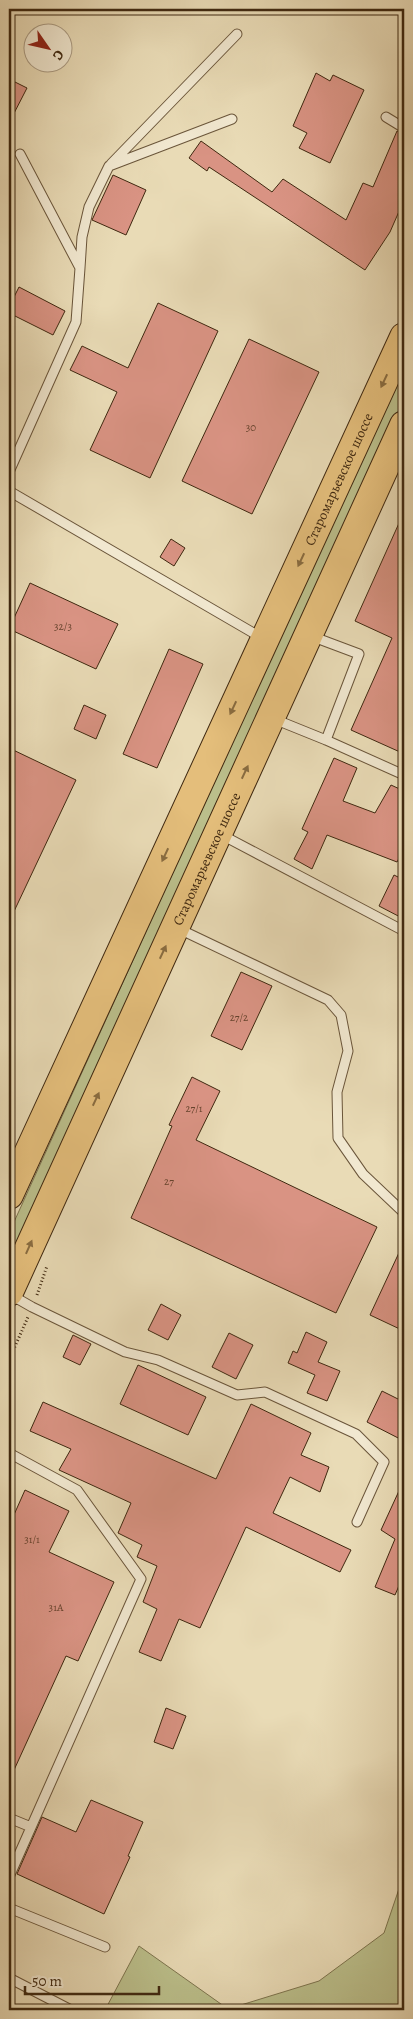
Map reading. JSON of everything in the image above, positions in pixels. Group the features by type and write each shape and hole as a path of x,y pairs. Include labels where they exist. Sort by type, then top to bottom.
{"main road":[{"name":"Старомарьевское шоссе","path":"9,1193 404,337"},
{"name":"Старомарьевское шоссе","path":"9,1293 217,833 402,435"}],"lane":[{"path":"9,472 76,322 82,237 89,207 109,166 237,34"},
{"path":"386,117 404,128"},
{"path":"109,166 232,119"},
{"path":"20,154 80,268"},
{"path":"9,491 265,639"},
{"path":"308,635 359,654 326,740"},
{"path":"270,718 326,740 404,775"},
{"path":"217,833 404,931"},
{"path":"175,927 328,1000 342,1015 348,1051 337,1092 338,1138 363,1174 402,1211"},
{"path":"9,1293 32,1307 126,1352 158,1360 237,1395 265,1392 356,1434 384,1462 356,1522"},
{"path":"9,1453 77,1490 141,1579 9,1877"},
{"path":"9,1818 31,1827"},
{"path":"9,1908 105,1947"},
{"path":"9,1978 71,2010"}],"green space":[{"path":"404,364 404,403 9,1267 9,1233"},
{"path":"404,1874 404,2010 105,2010 139,1946 228,2009 319,1981 384,1933"}],"building":[{"path":"316,73 330,81 333,75 364,90 330,163 299,148 307,133 293,126"},
{"path":"9,79 27,88 9,123"},
{"path":"397,131 404,134 404,200 390,232 365,270 209,167 207,171 189,158 201,141 272,192 283,179 346,220 363,183 373,187"},
{"path":"113,175 146,190 126,235 92,220"},
{"path":"19,287 65,311 53,335 9,313 9,307"},
{"path":"158,303 218,331 150,478 90,450 117,392 70,370 82,346 128,368"},
{"path":"249,339 319,372 252,514 182,481"},
{"path":"404,512 404,743 400,752 351,730 392,638 355,621"},
{"path":"171,539 185,548 174,566 160,557"},
{"path":"30,583 118,624 96,669 9,629"},
{"path":"169,649 203,664 157,768 123,754"},
{"path":"84,705 106,715 96,739 74,729"},
{"path":"9,748 76,780 9,922"},
{"path":"334,758 357,768 343,801 375,813 391,785 404,791 404,849 397,862 327,835 312,869 294,859 308,832 302,829"},
{"path":"394,875 404,880 404,919 379,906"},
{"path":"241,972 272,986 242,1050 211,1036"},
{"path":"192,1077 220,1091 196,1140 377,1227 336,1313 131,1218 172,1126 169,1125"},
{"path":"404,1242 404,1331 370,1315"},
{"path":"161,1304 181,1315 168,1340 148,1330"},
{"path":"306,1332 327,1342 318,1362 340,1371 327,1401 307,1393 315,1375 288,1363 293,1351 297,1353"},
{"path":"229,1333 253,1345 236,1379 212,1367"},
{"path":"73,1335 91,1344 80,1365 63,1357"},
{"path":"138,1365 206,1397 188,1435 120,1404"},
{"path":"382,1391 404,1402 404,1441 367,1422"},
{"path":"43,1402 216,1479 251,1404 311,1433 301,1455 329,1467 320,1492 290,1477 273,1513 351,1550 340,1572 246,1527 200,1628 179,1619 161,1661 139,1652 157,1609 143,1602 157,1566 137,1557 142,1545 118,1533 131,1503 59,1470 71,1449 30,1431"},
{"path":"404,1480 404,1574 395,1595 375,1587 395,1539 381,1530"},
{"path":"25,1490 69,1511 49,1552 114,1582 78,1661 66,1656 9,1781 9,1526"},
{"path":"166,1708 186,1716 173,1749 154,1742"},
{"path":"91,1800 143,1822 128,1856 130,1857 104,1914 17,1874 42,1817 76,1832"}]}
